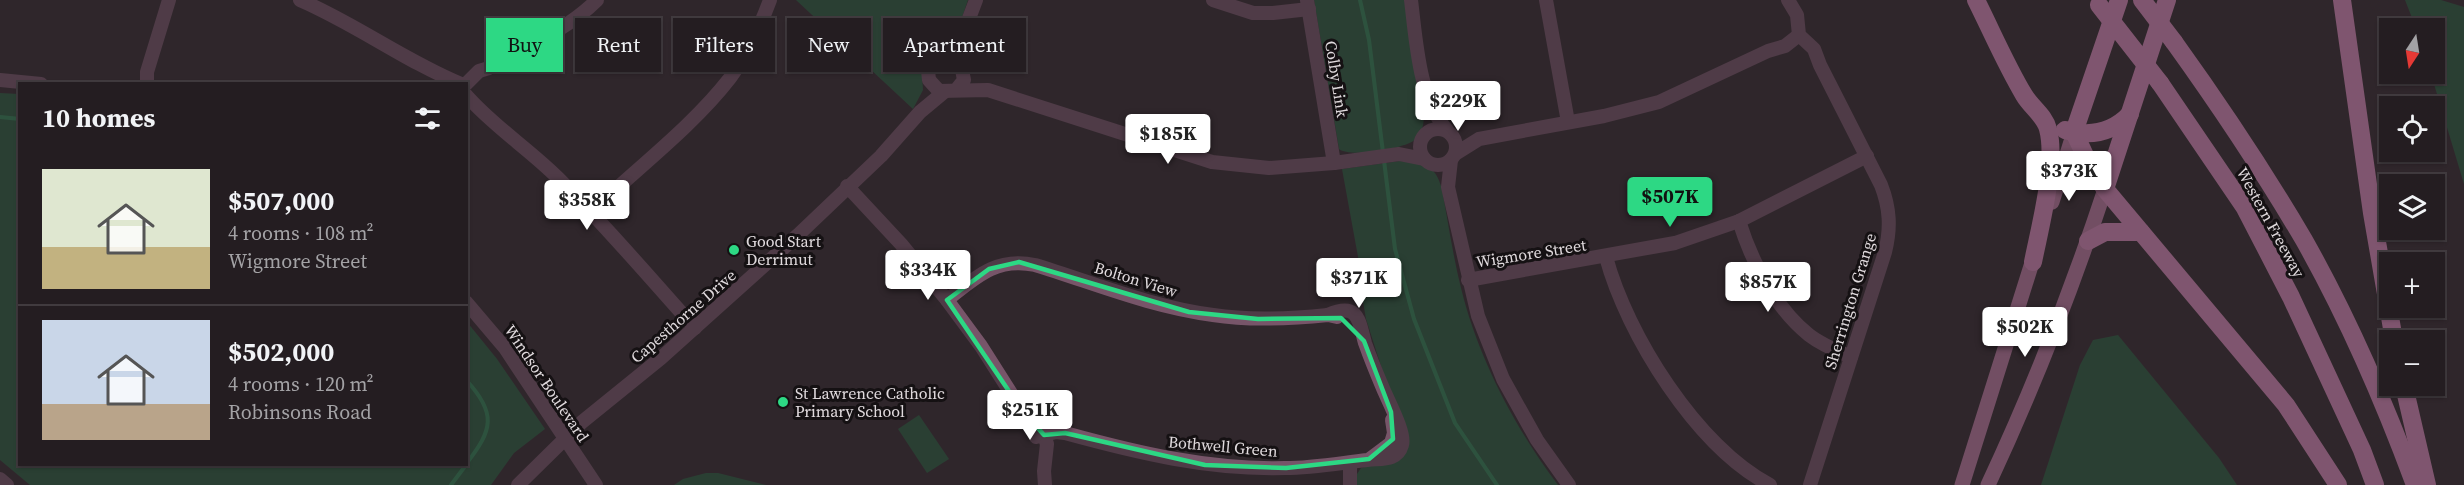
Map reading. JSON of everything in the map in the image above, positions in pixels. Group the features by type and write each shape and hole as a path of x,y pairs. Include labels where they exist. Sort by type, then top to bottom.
{"highway":[{"path":"1976,0 2020,89 2030,105 2040,115 2058,127 2074,132 2094,133 2106,131 2119,124 2131,112"},
{"path":"2119,0 2074,132 2090,166 2105,189 2286,405 2338,485"},
{"name":"Western Freeway","path":"2142,0 2235,127 2304,241 2352,333 2391,420 2415,485"},
{"path":"2105,189 2168,0"},
{"path":"2342,0 2372,213 2392,330"},
{"name":"Western Freeway","path":"2097,3 2160,83 2245,208 2291,297 2362,450 2375,485"},
{"path":"2033,262 2049,172 2049,131 2040,115"},
{"path":"2088,241 2104,232 2141,232"},
{"path":"2406,396 2427,485"}],"main road":[{"path":"1962,485 2074,132"},
{"path":"1988,485 2014,429 2088,241 2105,189"}],"street":[{"path":"147,78 169,0"},
{"path":"300,0 452,82"},
{"path":"468,87 489,68 558,30 597,0"},
{"path":"591,212 712,100 731,77 749,49 770,0"},
{"path":"969,18 976,0"},
{"path":"1213,0 1253,13 1272,13 1308,5"},
{"path":"1411,0 1428,102 1437,120 1450,133 1456,144 1448,188 1478,316 1503,379 1537,440 1569,485"},
{"path":"1546,0 1568,122"},
{"name":"Sherrington Grange","path":"1789,2 1797,15 1795,38 1814,49 1885,195 1889,214 1889,233 1885,252 1809,485"},
{"name":"Colby Link","path":"1308,5 1334,163"},
{"path":"1399,154 1436,128 1479,139 1659,102 1768,51 1782,40 1795,38"},
{"path":"429,71 434,78 441,82"},
{"path":"930,72 929,81 935,89 988,90 1212,162 1269,168 1334,163 1399,154 1441,165 1479,139"},
{"path":"950,91 964,80 963,72"},
{"path":"968,72 988,90"},
{"path":"0,80 20,82"},
{"name":"Capesthorne Drive","path":"920,112 929,81"},
{"path":"468,91 492,120 556,176 591,212 695,328"},
{"name":"Capesthorne Drive","path":"518,485 582,422 695,328 798,235 881,156 920,112 950,91"},
{"path":"1428,102 1423,137 1419,147 1448,188"},
{"name":"Wigmore Street","path":"1468,280 1675,243 1739,221 1867,156"},
{"path":"847,186 902,244 981,346 1021,408 1026,423 1041,440 1044,478"},
{"path":"1739,221 1761,272 1790,316 1819,342 1851,357"},
{"path":"1606,257 1613,280 1634,329 1672,390 1712,438 1736,461 1770,485"},
{"name":"Bolton View","path":"947,300 989,269 1019,262 1189,312 1258,319 1328,315 1350,322 1364,340 1391,412 1394,433 1392,451"},
{"name":"Windsor Boulevard","path":"468,304 505,348 596,485"},
{"name":"Bothwell Green","path":"1041,440 1056,432 1147,455 1206,465 1286,468 1344,464 1392,451"},
{"path":"1343,485 1344,464"},
{"path":"1344,464 1350,485"},
{"path":"0,479 7,485"}],"highlighted area":[{"path":"1019,262 1189,312 1258,319 1341,318 1364,341 1391,412 1393,439 1369,459 1286,468 1205,465 1065,433 1044,435 1021,409 947,300 989,269"}],"green space":[{"path":"796,0 968,0 962,18 883,18 883,72 922,72 923,90 913,109 871,70 871,18 815,18"},
{"path":"1314,0 1406,0 1424,113 1422,130 1416,139 1401,146 1378,151 1354,153 1339,149"},
{"path":"2405,0 2441,0 2464,7 2464,184 2445,121 2445,96 2438,96 2434,84 2445,84 2445,18 2412,18"},
{"path":"0,93 18,94 18,466 468,466 468,323 497,359 545,429 514,453 491,485 30,485 0,460"},
{"path":"1400,161 1427,166 1439,180 1461,288 1477,340 1513,416 1558,485 1354,485 1355,477 1361,468 1396,459 1382,369 1366,319 1362,296 1365,295 1342,169"},
{"path":"2118,335 2219,458 2237,485 2041,485 2080,365 2093,340"},
{"path":"919,415 949,459 927,473 898,429"},
{"path":"706,473 718,473 766,485 674,485 683,479"}],"waterway":[{"path":"1360,0 1369,40 1395,249 1414,319 1455,423 1497,485"},
{"path":"0,117 18,119"},
{"path":"468,382 483,402 488,422 482,441 468,461"},
{"path":"451,485 465,466"}],"place":[{"name":"Good Start Derrimut","path":"734,250"},
{"name":"St Lawrence Catholic Primary School","path":"783,402"}]}
